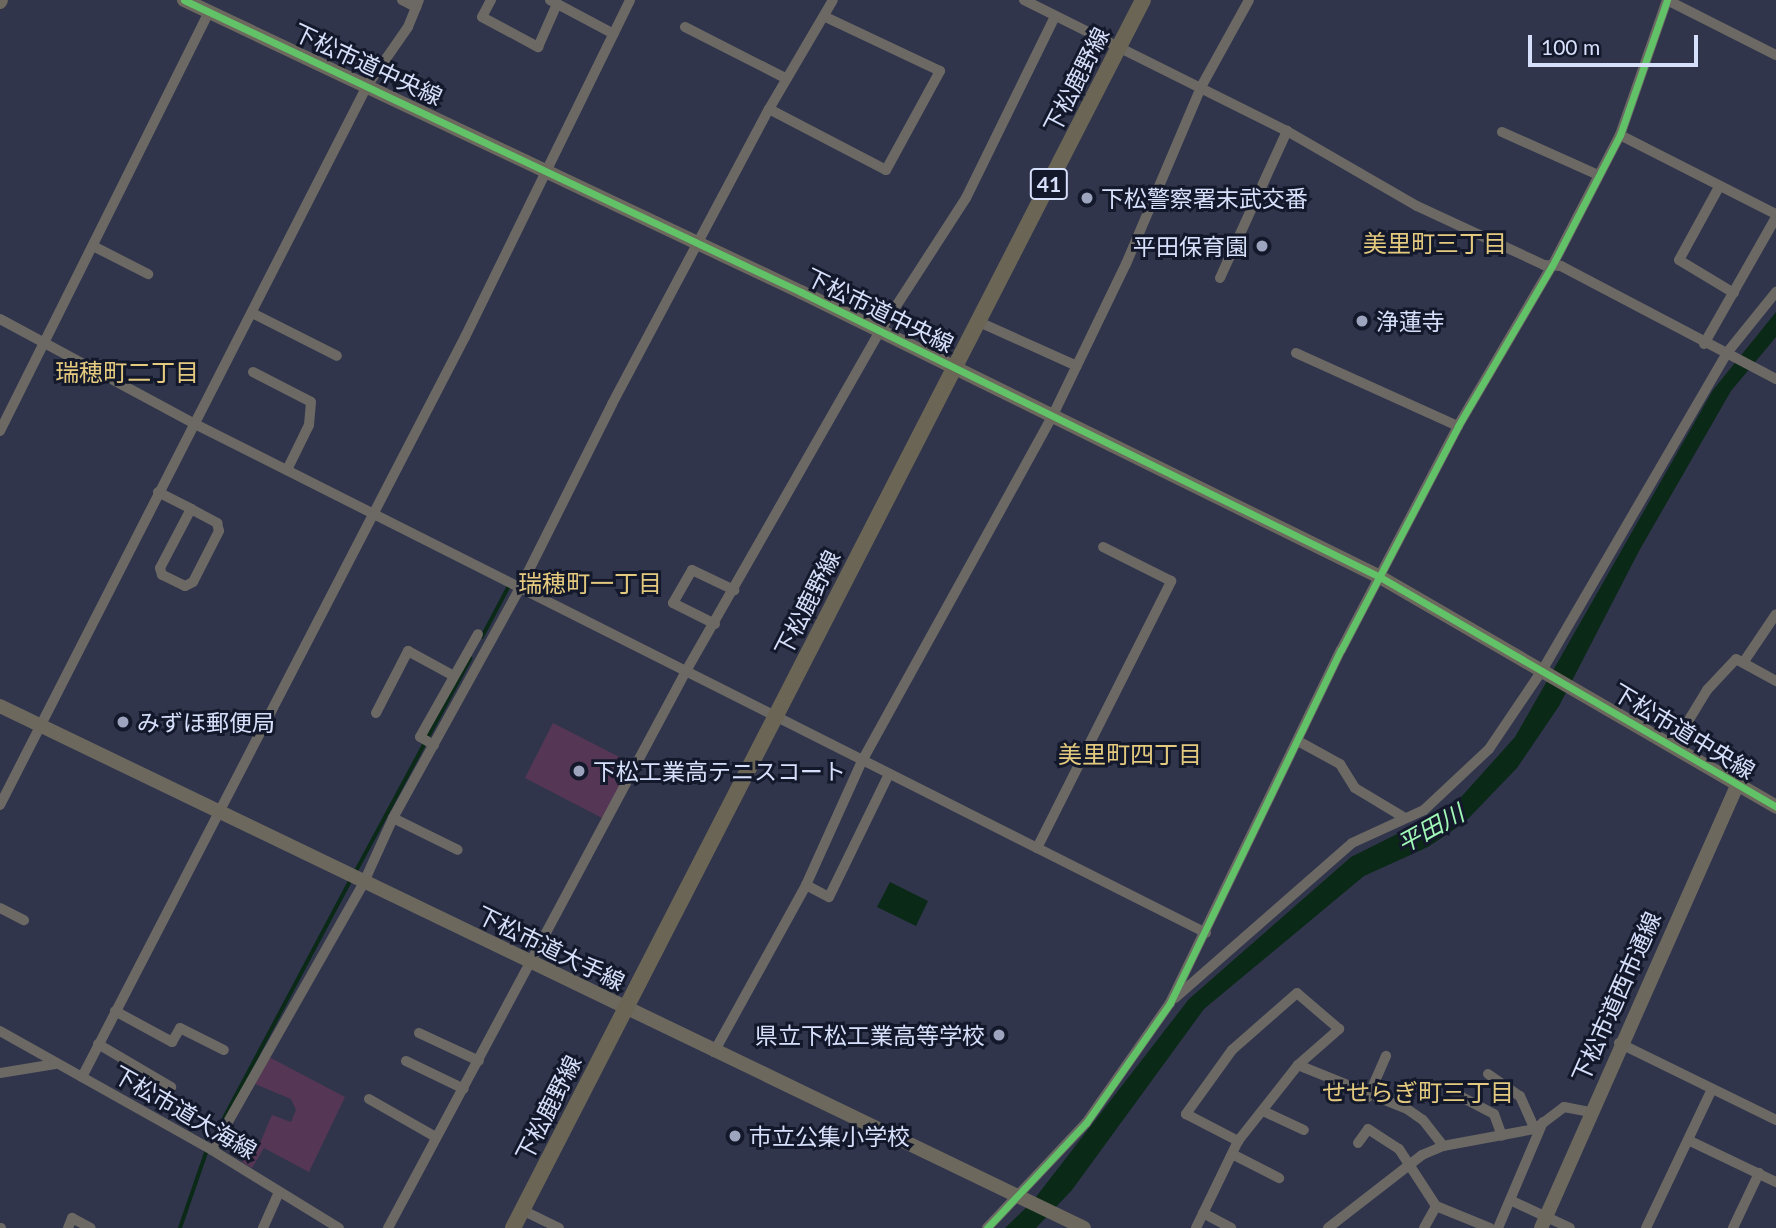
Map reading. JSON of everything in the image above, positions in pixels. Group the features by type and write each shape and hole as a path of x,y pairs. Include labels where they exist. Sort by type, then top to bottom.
{"main road":[{"name":"下松鹿野線","path":"513,1228 1143,0"}],"street":[{"name":"下松市道中央線","path":"184,0 880,331 1381,577 1776,807"},
{"path":"0,805 367,86 408,27 417,4 402,0"},
{"path":"491,0 482,17 538,47 553,2 614,34"},
{"path":"82,1077 547,172 630,0"},
{"path":"212,1150 364,882 393,818 521,586 769,109 826,17 833,0"},
{"path":"1024,0 1287,131 1417,206 1552,266 1561,265 1704,344 1776,379"},
{"path":"714,1052 806,884 862,761 1052,416 1077,366 1200,87 1249,0"},
{"path":"987,1228 1022,1201 1086,1123 1170,1003 1298,741 1458,426 1552,266 1596,174 1620,135 1667,0 1776,55"},
{"path":"0,431 209,11"},
{"path":"388,1228 686,671 880,331 966,198 1055,16"},
{"path":"769,109 886,170 940,71 826,17"},
{"path":"685,27 788,79"},
{"path":"1220,278 1287,131"},
{"path":"1503,132 1596,174"},
{"path":"1620,135 1776,216 1704,344"},
{"path":"1719,187 1679,260 1734,293"},
{"path":"93,246 148,274"},
{"path":"1170,1003 1352,843 1424,810 1489,749 1546,671 1728,355 1776,292"},
{"path":"252,313 337,356"},
{"path":"0,319 193,423 521,586 774,718 1206,933"},
{"path":"979,322 1077,366"},
{"path":"1296,353 1458,426"},
{"path":"253,372 312,402 309,425 287,470"},
{"path":"158,492 191,509 217,523 219,531 193,582 184,586 162,575 160,568 191,509"},
{"path":"1037,848 1171,581 1103,547"},
{"path":"715,624 673,603 692,570 734,590"},
{"path":"1745,660 1776,614"},
{"path":"434,745 419,737 478,634"},
{"path":"376,713 408,651 454,676"},
{"path":"1673,746 1707,690 1736,659 1745,660 1776,681"},
{"name":"下松市道大手線","path":"0,706 1022,1201 1084,1228"},
{"path":"1298,741 1340,764 1355,788 1405,818"},
{"path":"806,884 829,897 889,774"},
{"name":"下松市道西市通線","path":"1543,1222 1619,1044 1737,786"},
{"path":"393,818 458,850"},
{"path":"0,908 24,920"},
{"path":"1196,1228 1238,1141 1298,1065 1339,1029 1297,993 1232,1050 1186,1114 1238,1141"},
{"path":"115,1011 172,1042 180,1028 224,1050"},
{"name":"下松市道大海線","path":"0,1031 55,1065 82,1077 212,1150 339,1228"},
{"path":"419,1033 479,1061"},
{"path":"98,1044 171,1087"},
{"path":"1619,1044 1776,1120"},
{"path":"1368,1097 1386,1056"},
{"path":"407,1061 464,1088"},
{"path":"0,1073 55,1065"},
{"path":"1298,1065 1368,1097 1407,1109 1423,1121 1443,1146"},
{"path":"1488,1074 1520,1096 1535,1129"},
{"path":"1646,1228 1712,1089"},
{"path":"1456,1094 1494,1114 1502,1136"},
{"path":"369,1098 436,1137"},
{"path":"1328,1228 1409,1164 1443,1146 1535,1129 1544,1119 1564,1107 1590,1112"},
{"path":"1263,1111 1304,1130"},
{"path":"1498,1228 1544,1119"},
{"path":"1358,1143 1368,1129 1399,1149 1436,1206 1490,1228"},
{"path":"1688,1140 1776,1182"},
{"path":"1232,1154 1279,1178"},
{"path":"1733,1228 1759,1173"},
{"path":"263,1228 279,1192"},
{"path":"1510,1200 1543,1222 1570,1228"},
{"path":"1424,1228 1436,1206"},
{"path":"522,1210 559,1228"},
{"path":"1203,1213 1231,1228"},
{"path":"68,1228 72,1218 91,1228"}],"shaded area":[{"name":"下松工業高テニスコート","path":"553,723 633,764 604,819 525,778"},
{"path":"269,1057 345,1097 309,1172 264,1148 252,1168 242,1162 260,1143 272,1115 291,1122 296,1110 291,1099 255,1084"}],"water":[{"name":"平田川","path":"1776,312 1776,337 1731,391 1639,551 1559,706 1517,768 1465,822 1428,847 1364,876 1204,1009 1072,1190 1036,1228 1005,1228 1032,1202 1189,999 1351,857 1453,806 1515,737 1713,390"},
{"path":"890,882 928,901 916,926 877,907"}],"waterway":[{"path":"482,637 509,586"},
{"path":"356,871 470,659"},
{"path":"214,1137 352,878"},
{"path":"180,1228 207,1150"}],"cycle path":[{"path":"184,0 801,292 1380,577 1776,807"},
{"path":"987,1228 1086,1123 1170,1003 1341,650 1458,426 1552,266 1620,135 1667,0"}],"place":[{"name":"下松警察署末武交番","path":"1087,198"},
{"name":"平田保育園","path":"1262,246"},
{"name":"浄蓮寺","path":"1362,321"},
{"name":"みずほ郵便局","path":"123,722"},
{"name":"下松工業高テニスコート","path":"579,771"},
{"name":"県立下松工業高等学校","path":"999,1035"},
{"name":"市立公集小学校","path":"735,1136"}],"district":[{"name":"美里町三丁目","path":"1435,243"},
{"name":"瑞穂町二丁目","path":"127,372"},
{"name":"瑞穂町一丁目","path":"590,583"},
{"name":"美里町四丁目","path":"1130,754"},
{"name":"せせらぎ町三丁目","path":"1418,1092"}]}
